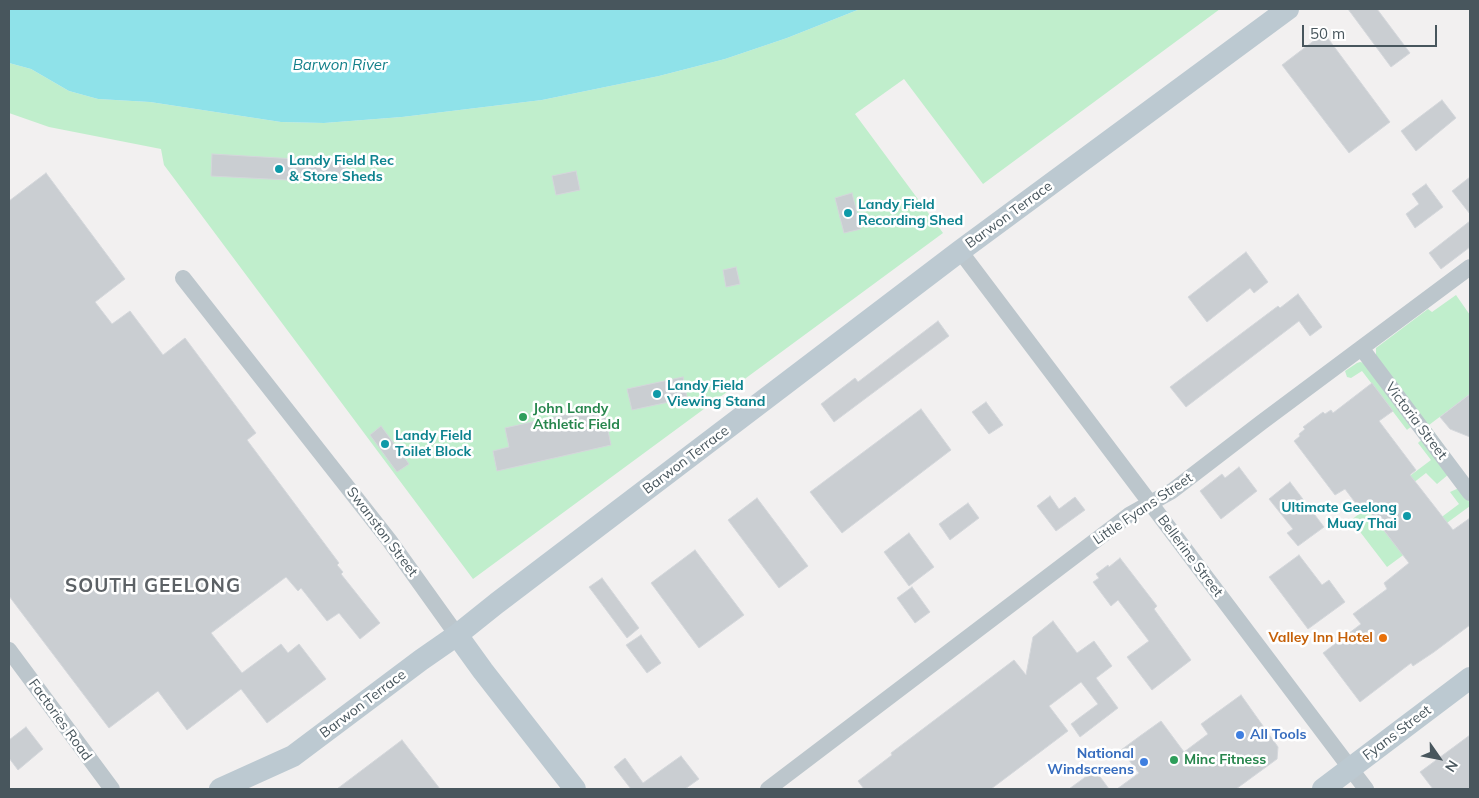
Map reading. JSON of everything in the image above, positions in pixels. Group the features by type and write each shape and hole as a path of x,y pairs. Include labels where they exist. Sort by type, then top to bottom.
{"street":[{"name":"Barwon Terrace","path":"220,789 293,756 428,655 458,635 505,597 960,251 1288,9"},
{"name":"Bellerine Street","path":"960,251 1366,789"},
{"name":"Little Fyans Street","path":"768,789 1121,521 1172,491 1470,267"},
{"name":"Swanston Street","path":"184,278 389,540 483,671 575,789"},
{"name":"Victoria Street","path":"1362,349 1470,493"},
{"name":"Factories Road","path":"9,650 112,789"},
{"name":"Fyans Street","path":"1323,789 1470,678"}],"green space":[{"name":"John Landy Athletic Field","path":"860,9 1220,9 983,184 904,79 855,114 943,233 473,579 164,165 161,149 49,127 9,113 9,63 31,69 69,91 98,99 150,102 281,122 324,123 402,117 542,100 659,76 725,59 787,38"},
{"path":"1456,295 1470,315 1470,394 1429,425 1445,447 1376,361 1376,348 1428,309 1432,312"},
{"path":"1360,362 1365,363 1411,427 1407,430 1362,371 1351,378 1347,377 1345,371"},
{"path":"1423,441 1449,474 1437,484 1426,473 1372,515 1399,549 1459,504 1450,492 1459,488 1470,503 1470,506 1387,567 1351,520 1431,460 1418,443"}],"water":[{"name":"Barwon River","path":"9,9 860,9 787,38 725,59 659,76 542,100 402,117 324,123 281,122 150,102 98,99 69,91 31,69 9,63"}],"building":[{"path":"1348,9 1377,9 1410,53 1391,67"},
{"path":"1324,33 1390,122 1349,153 1282,65"},
{"path":"1442,100 1456,118 1416,151 1401,131"},
{"name":"Landy Field Rec & Store Sheds","path":"212,154 346,162 346,183 211,176"},
{"path":"576,171 580,190 556,195 552,176"},
{"path":"46,173 125,279 95,302 112,324 130,311 163,355 185,338 256,433 247,440 339,563 337,565 343,572 341,574 380,623 360,639 339,613 327,621 301,588 298,591 286,577 211,633 242,673 281,644 288,653 299,644 326,679 267,723 241,689 187,730 158,691 109,728 9,596 9,201"},
{"path":"1470,177 1470,214 1452,191"},
{"path":"1426,184 1443,207 1415,228 1406,214 1419,204 1412,194"},
{"name":"Landy Field Recording Shed","path":"852,193 861,229 844,233 835,198"},
{"path":"1470,221 1470,247 1441,269 1429,253"},
{"path":"1246,252 1268,282 1254,293 1250,288 1207,322 1188,297"},
{"path":"736,267 740,284 726,287 723,270"},
{"path":"1298,294 1322,327 1310,336 1299,321 1186,407 1170,387 1278,306 1280,308"},
{"path":"938,321 949,336 834,422 821,404 855,378 858,382"},
{"name":"Landy Field Viewing Stand","path":"683,377 687,398 632,410 627,389"},
{"path":"1372,383 1393,411 1379,421 1416,470 1410,475 1453,530 1470,518 1470,625 1413,666 1411,663 1360,702 1323,653 1361,624 1353,614 1387,589 1384,583 1409,563 1362,502 1357,505 1345,489 1335,495 1294,441 1305,429 1303,427 1323,412 1325,414 1331,410 1333,413"},
{"path":"1470,394 1470,437 1450,429 1440,417"},
{"path":"986,402 1003,425 989,434 972,412"},
{"path":"921,409 951,450 842,533 810,492"},
{"path":"581,411 604,412 611,445 497,471 493,451 509,447 505,428"},
{"name":"Landy Field Toilet Block","path":"381,426 409,464 397,472 370,435"},
{"path":"1239,467 1257,491 1221,519 1200,491 1222,474 1225,478"},
{"path":"1290,482 1324,527 1298,546 1287,533 1293,529 1269,499"},
{"path":"1050,496 1059,509 1075,497 1085,510 1056,531 1037,506"},
{"path":"757,498 808,566 779,588 728,520"},
{"path":"968,503 979,518 950,540 939,524"},
{"path":"909,533 934,567 909,586 884,552"},
{"path":"695,550 744,615 699,648 651,583"},
{"path":"1299,555 1322,585 1329,580 1345,602 1308,629 1269,577"},
{"path":"1120,558 1157,606 1154,609 1191,660 1152,690 1127,657 1149,641 1118,600 1111,606 1093,582 1099,578 1096,574"},
{"path":"602,578 639,628 627,638 589,587"},
{"path":"912,587 930,612 915,623 897,598"},
{"path":"1053,621 1077,653 1094,641 1112,666 1096,678 1118,708 1080,737 1071,724 1098,704 1081,682 1049,706 1068,731 991,789 864,789 858,781 892,755 891,753 1014,660 1026,675 1033,637"},
{"path":"641,635 661,663 647,673 626,645"},
{"path":"1241,695 1278,747 1277,759 1236,789 1117,789 1139,773 1121,750 1161,721 1184,752 1208,734 1201,724"},
{"path":"26,727 43,749 18,770 9,758 9,740"},
{"path":"1470,735 1470,789 1433,789 1420,772"},
{"path":"402,740 440,789 337,789"},
{"path":"681,756 699,779 685,789 631,789 614,767 625,758 643,783"},
{"path":"1095,770 1109,789 1069,789"}],"place":[{"name":"Landy Field Rec & Store Sheds","path":"279,169"},
{"name":"Landy Field Recording Shed","path":"848,213"},
{"name":"Landy Field Viewing Stand","path":"657,394"},
{"name":"John Landy Athletic Field","path":"523,417"},
{"name":"Landy Field Toilet Block","path":"385,444"},
{"name":"Ultimate Geelong Muay Thai","path":"1407,516"},
{"name":"Valley Inn Hotel","path":"1383,638"},
{"name":"All Tools","path":"1240,735"},
{"name":"Minc Fitness","path":"1174,760"},
{"name":"National Windscreens","path":"1144,762"}],"district":[{"name":"SOUTH GEELONG","path":"153,586"}]}
